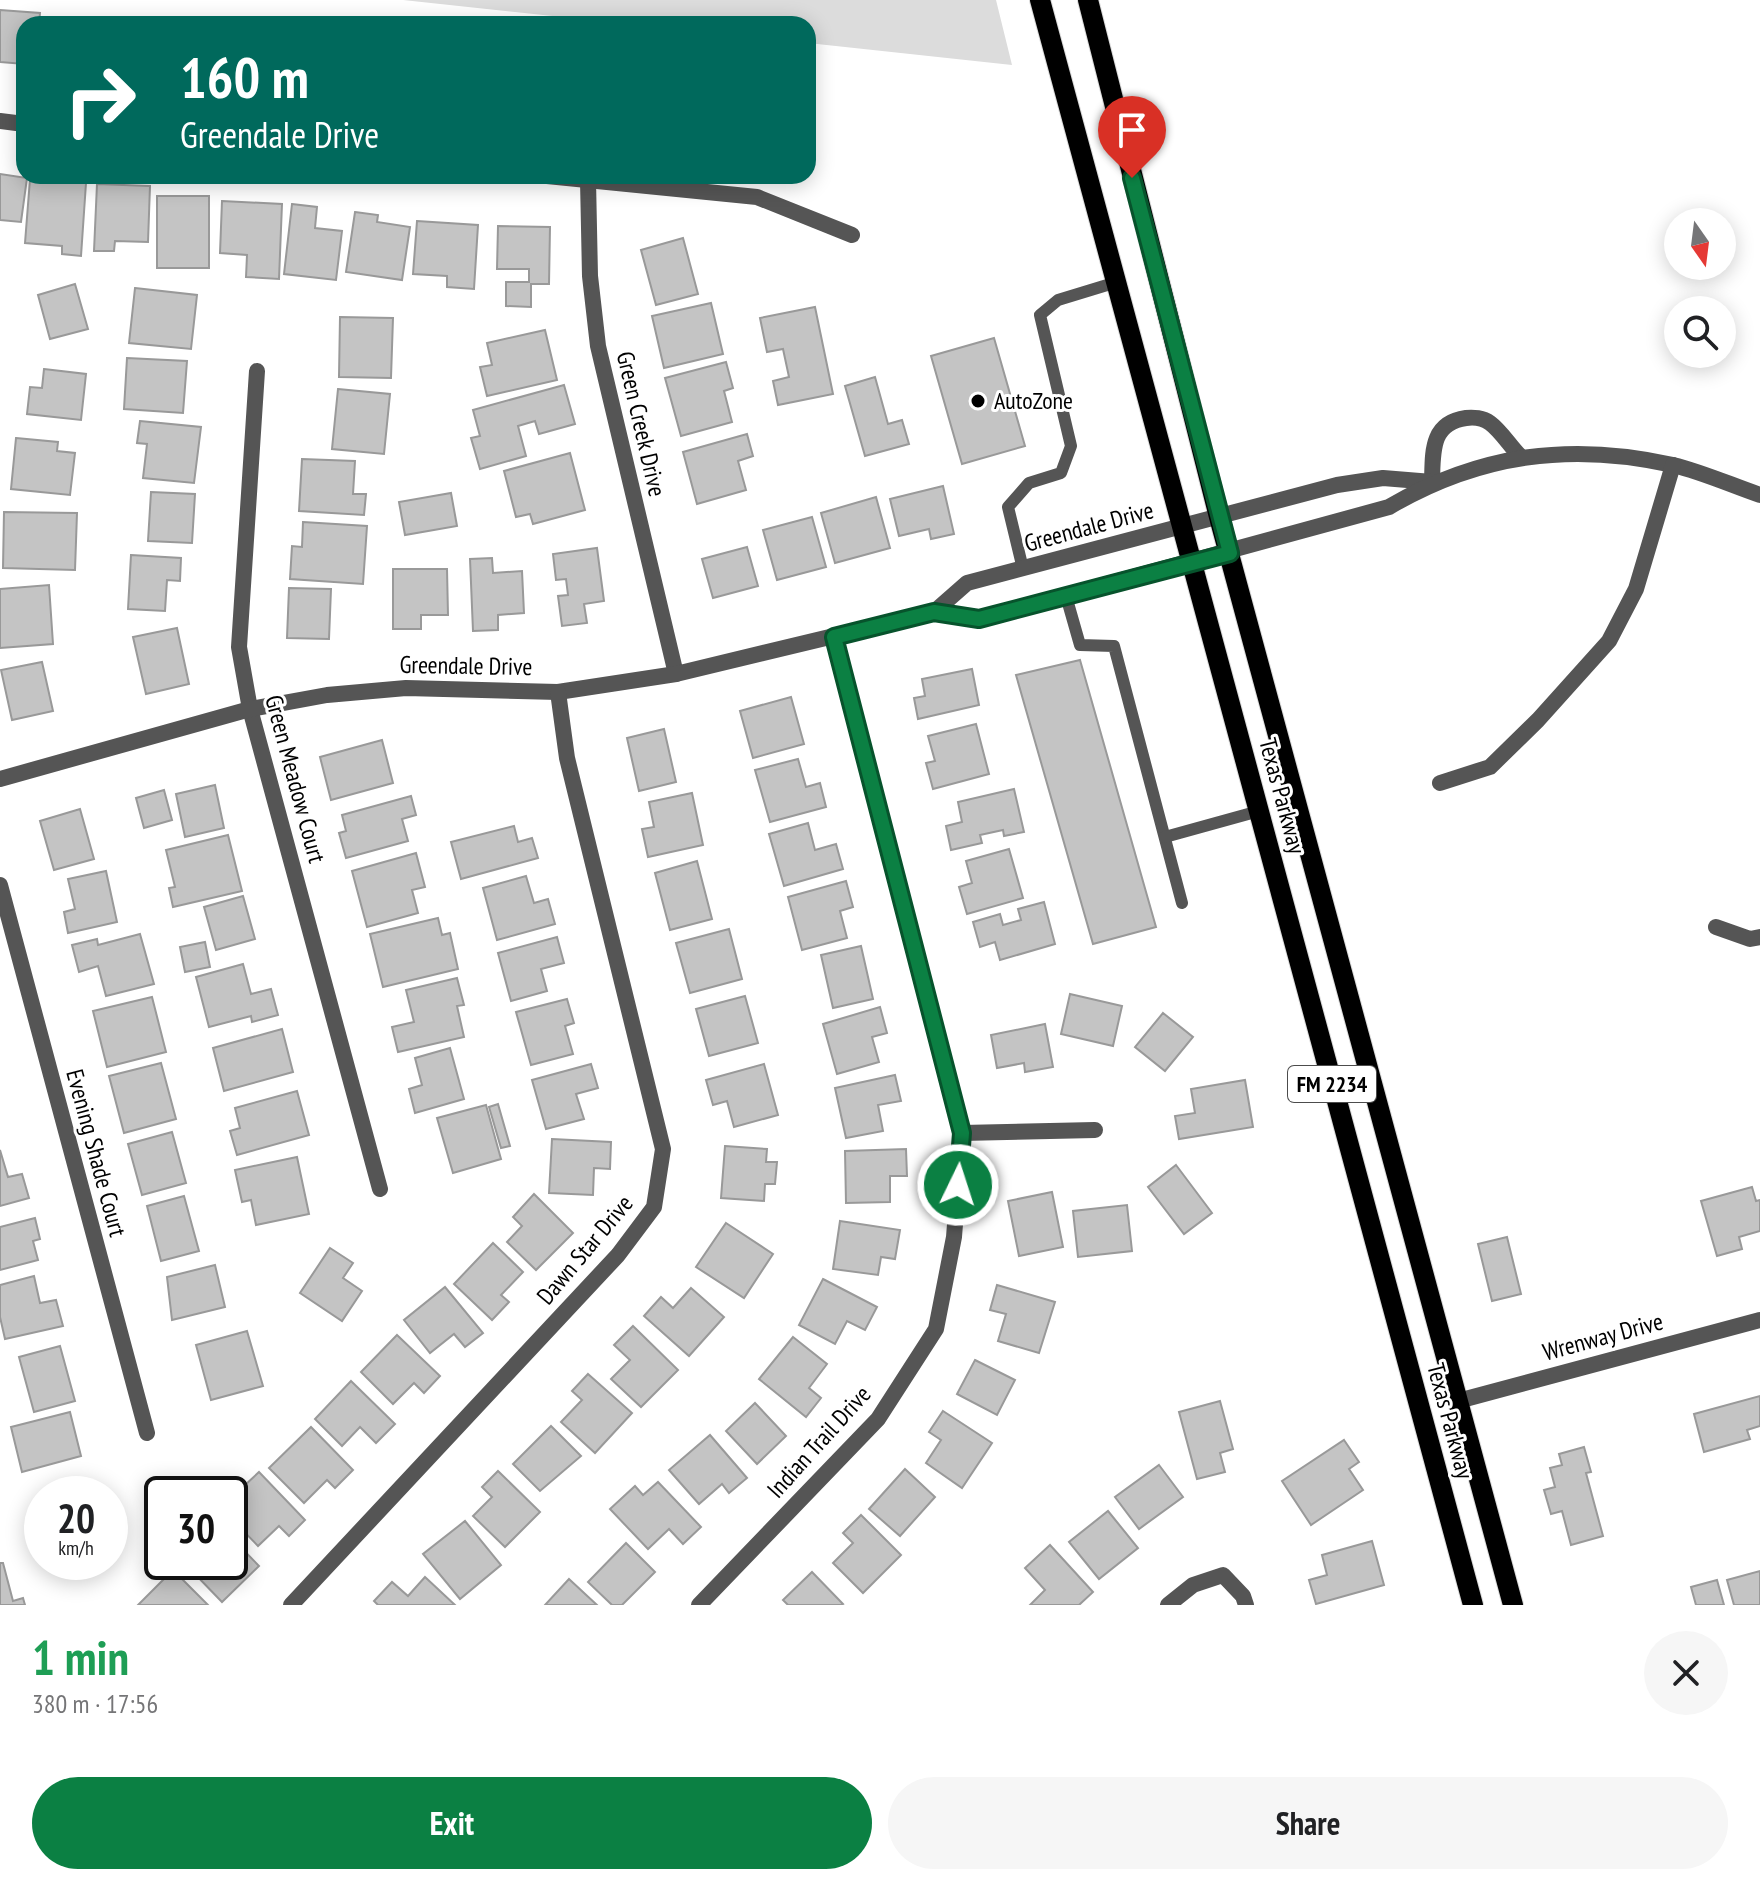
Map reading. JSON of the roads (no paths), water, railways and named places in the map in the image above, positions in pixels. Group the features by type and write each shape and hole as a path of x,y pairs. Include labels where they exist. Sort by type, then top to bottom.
{"main road":[{"name":"Texas Parkway","path":"1040,0 1473,1605"},
{"name":"Texas Parkway","path":"1088,0 1219,517 1513,1605"}],"street":[{"name":"Green Creek Drive","path":"588,184 590,276 598,346 676,674"},
{"path":"628,184 757,197 852,235"},
{"name":"Green Meadow Court","path":"257,371 239,647 250,709 380,1189"},
{"path":"1520,456 1490,423 1474,417 1459,419 1442,427 1434,441 1432,482 1520,456 1603,455 1673,465 1760,495"},
{"path":"1440,783 1490,767 1538,720 1609,641 1636,589 1673,465"},
{"name":"Greendale Drive","path":"934,612 967,583 1337,485 1383,478 1432,482"},
{"name":"Greendale Drive","path":"0,779 250,709 327,695 406,688 558,692 676,674 934,612 979,619 1230,553 1389,507 1432,482"},
{"name":"Indian Trail Drive","path":"699,1605 878,1419 936,1329 954,1237 962,1133 834,637"},
{"name":"Dawn Star Drive","path":"291,1605 618,1255 654,1207 663,1149 567,758 558,692"},
{"name":"Evening Shade Court","path":"0,885 147,1433"},
{"path":"1716,927 1750,939 1760,937"},
{"path":"962,1133 1095,1130"},
{"name":"Wrenway Drive","path":"1458,1401 1760,1320"},
{"path":"1168,1605 1193,1585 1223,1575 1243,1596 1246,1605"}],"lane":[{"path":"1023,569 1008,507 1029,483 1061,473 1071,446 1040,315 1058,300 1117,282"},
{"path":"1066,596 1080,645 1114,646 1182,903"},
{"path":"1165,837 1259,811"}],"place":[{"name":"AutoZone","path":"978,401"}]}
